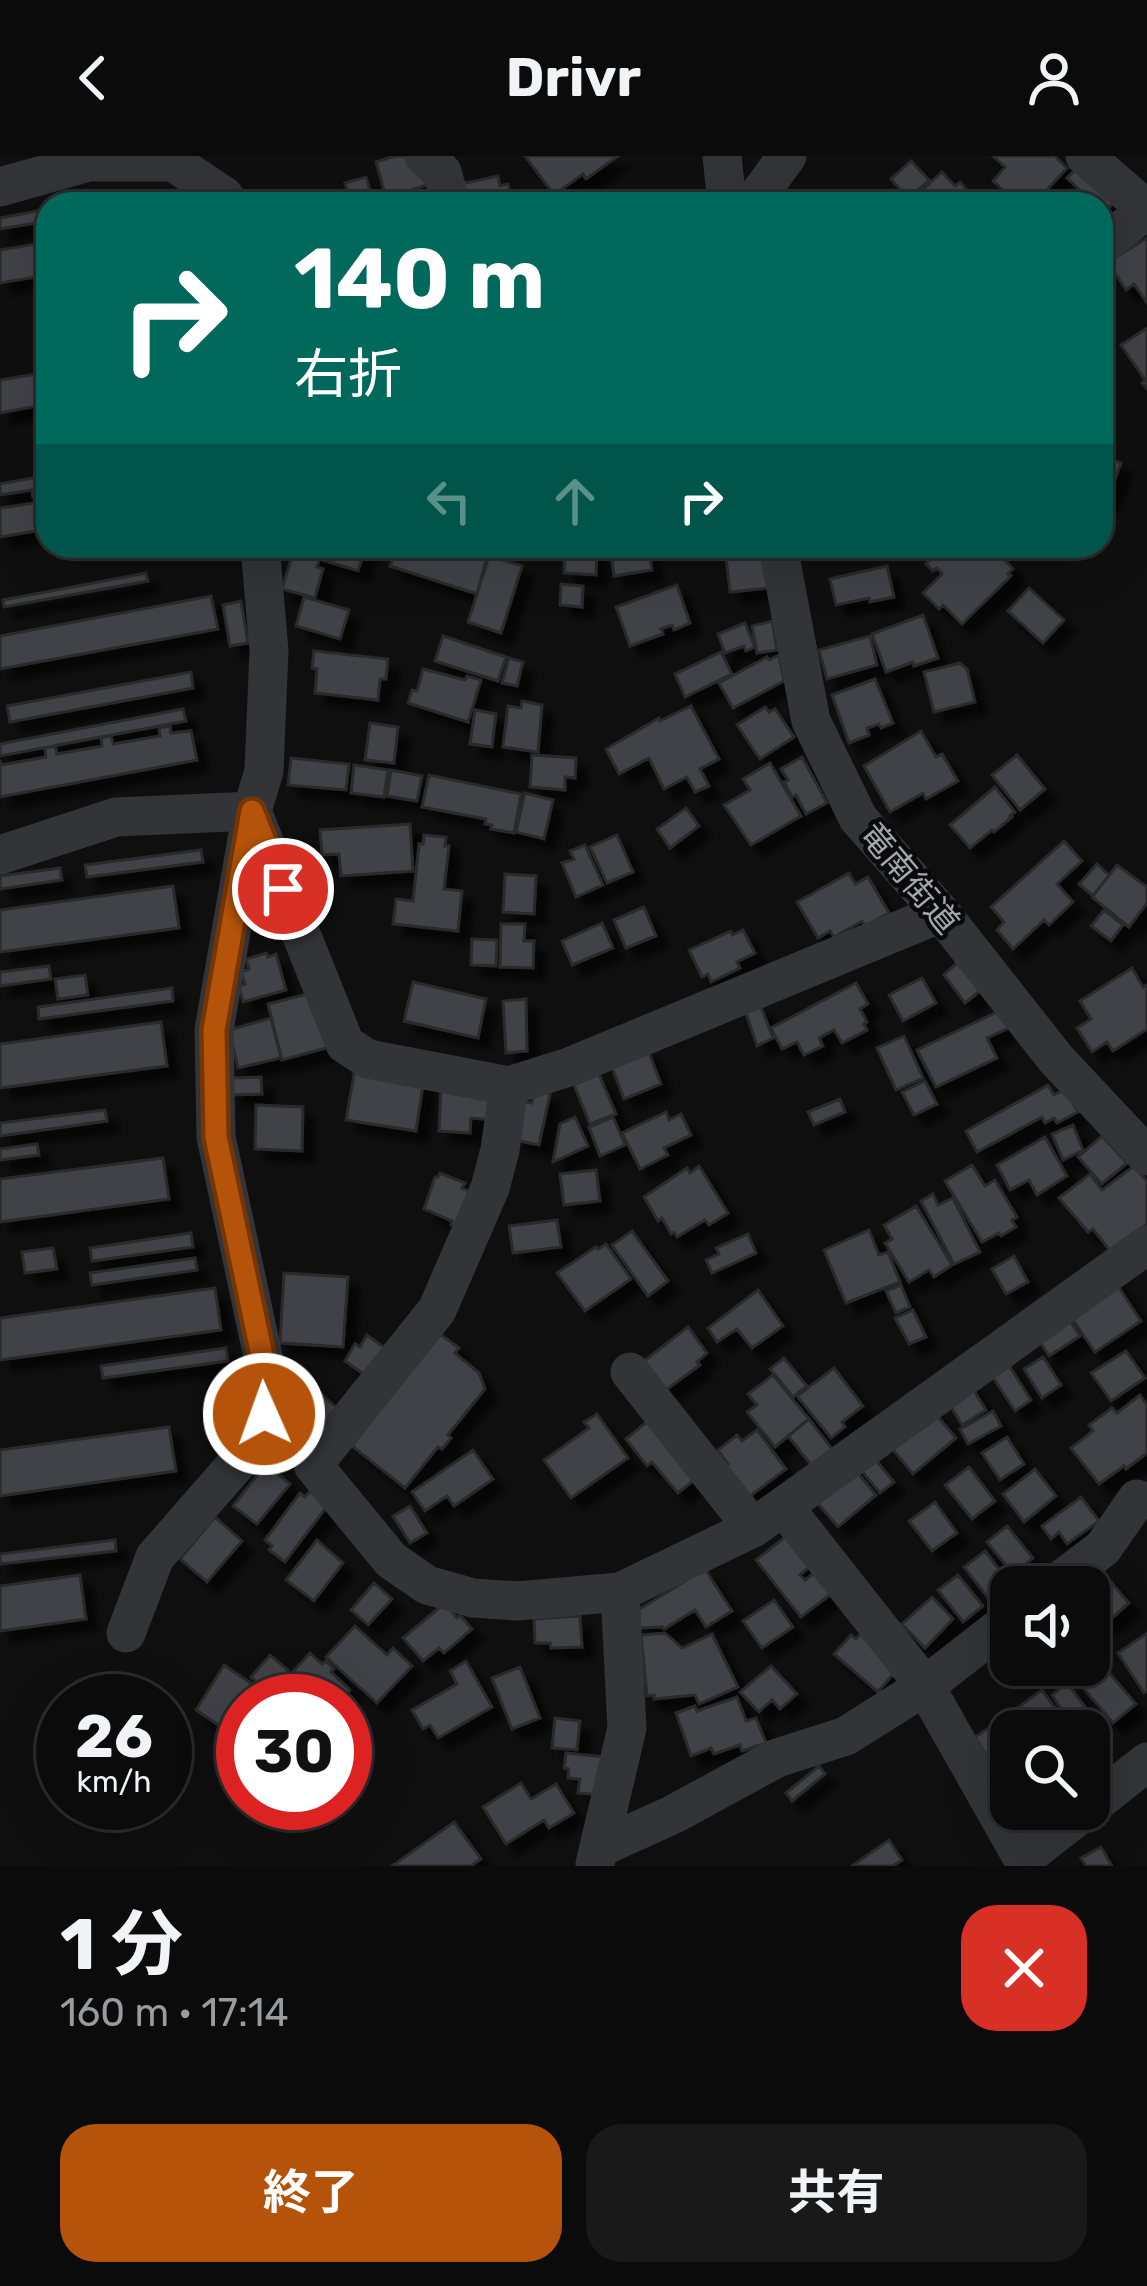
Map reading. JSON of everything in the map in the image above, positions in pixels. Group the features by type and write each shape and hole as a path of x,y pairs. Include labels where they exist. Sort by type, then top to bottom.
{"street":[{"path":"424,156 442,172 448,192"},
{"path":"722,156 726,192"},
{"path":"761,192 787,156"},
{"path":"1085,156 1147,209 1113,237"},
{"path":"0,187 89,162 152,159 173,162 218,192"},
{"path":"126,1633 155,1557 259,1438 269,1389 216,1137 214,1030 252,811 264,771 269,651 261,558"},
{"name":"竜南街道","path":"780,558 812,721 858,818 1056,1059 1147,1156"},
{"path":"0,855 116,817 252,811"},
{"path":"252,811 345,1044 368,1059 509,1086 569,1066 940,913"},
{"path":"509,1086 490,1188 437,1310 314,1465 391,1560 427,1585 473,1598 517,1601 620,1592 769,1517 1147,1246"},
{"path":"630,1372 925,1686 1025,1863 1063,1830"},
{"path":"1079,1566 1103,1548 1137,1499"},
{"path":"597,1857 627,1728 620,1592"},
{"path":"597,1857 777,1758 846,1736 925,1686 990,1635"},
{"path":"1110,1791 1147,1762"}],"building":[{"path":"409,156 427,185 384,192 376,162"},
{"path":"525,156 618,156 586,179 583,174 552,192"},
{"path":"993,156 1055,156 1067,168 1045,192 999,192 1002,189 993,181 1005,167"},
{"path":"911,161 929,180 916,192 902,192 891,179"},
{"path":"1084,161 1121,196 1113,204 1113,192 1082,192 1067,178"},
{"path":"942,172 969,192 920,192"},
{"path":"498,176 500,186 508,184 510,192 457,192 456,185"},
{"path":"366,177 371,192 348,192 345,183"},
{"path":"36,211 36,223 0,229 0,218"},
{"path":"1147,238 1147,303 1134,284 1126,290 1113,270 1113,259"},
{"path":"36,244 36,277 0,283 0,250"},
{"path":"1147,328 1147,389 1121,345"},
{"path":"36,374 36,406 0,413 0,380"},
{"path":"1113,460 1121,463 1113,485"},
{"path":"36,477 36,496 32,490 0,495 0,484"},
{"path":"36,497 36,531 0,537 0,508 35,503"},
{"path":"291,558 362,558 358,571 319,559 317,567 323,569 315,598 282,589"},
{"path":"393,558 487,558 477,594 390,566"},
{"path":"488,558 522,566 501,633 468,622"},
{"path":"565,558 597,558 596,575 564,573"},
{"path":"611,558 650,558 652,570 614,576"},
{"path":"726,558 765,558 769,588 730,592"},
{"path":"932,558 1003,558 1013,569 962,624 923,593 942,574 926,564"},
{"path":"887,566 894,597 836,605 830,579"},
{"path":"146,573 148,581 4,607 3,600"},
{"path":"561,584 583,586 582,607 560,605"},
{"path":"677,585 690,623 674,630 672,625 661,629 663,634 630,646 616,607"},
{"path":"1029,588 1064,620 1043,643 1008,611"},
{"path":"211,596 218,629 0,669 0,636"},
{"path":"304,597 349,610 340,639 296,626"},
{"path":"241,601 248,643 230,646 223,605"},
{"path":"923,615 938,658 886,672 872,634"},
{"path":"772,621 777,650 757,653 752,626"},
{"path":"745,623 755,647 725,653 718,634"},
{"path":"443,636 506,657 498,681 435,661"},
{"path":"870,636 877,665 827,679 819,650"},
{"path":"314,651 388,659 378,700 315,693"},
{"path":"721,652 732,674 685,697 675,674"},
{"path":"779,655 784,681 733,708 719,683"},
{"path":"509,658 523,662 517,686 502,683"},
{"path":"960,663 967,669 975,702 934,712 924,672"},
{"path":"423,669 481,680 468,722 408,703"},
{"path":"191,672 193,688 10,722 7,706"},
{"path":"875,679 893,723 867,728 869,735 849,743 832,695"},
{"path":"522,701 542,705 538,752 503,747 508,706 521,708"},
{"path":"691,706 719,759 700,769 709,786 695,792 687,777 664,789 649,758 619,774 606,749 659,718"},
{"path":"765,707 769,712 775,709 794,737 760,759 737,725"},
{"path":"183,709 186,721 0,756 0,744"},
{"path":"475,710 496,714 492,747 470,744"},
{"path":"370,723 398,727 394,763 365,760"},
{"path":"170,726 171,733 191,731 197,760 0,797 0,760 1,765 46,757 45,748 55,746 57,754 102,746 101,738 111,736 113,744 160,736 159,728"},
{"path":"921,731 958,781 890,812 864,766"},
{"path":"532,755 576,758 575,778 565,777 565,790 530,787"},
{"path":"1017,755 1045,789 1020,810 992,775"},
{"path":"802,757 827,803 806,814 796,795 792,797 781,769"},
{"path":"291,758 349,764 346,790 288,785"},
{"path":"770,763 801,816 751,845 724,805 750,790 743,779"},
{"path":"354,765 388,770 384,797 351,793"},
{"path":"391,770 422,776 417,801 387,796"},
{"path":"429,775 521,794 514,833 491,829 486,819 422,807"},
{"path":"995,787 1015,812 970,848 950,825"},
{"path":"525,793 553,800 544,839 516,832"},
{"path":"686,808 699,826 670,848 657,829"},
{"path":"410,824 413,871 341,876 339,854 322,855 320,830"},
{"path":"424,835 446,837 444,889 462,891 458,931 393,924 396,899 413,901"},
{"path":"617,835 633,872 607,883 590,847"},
{"path":"1064,841 1082,861 1057,884 1073,902 1049,925 1044,920 1013,949 997,930 1004,922 991,907"},
{"path":"585,845 603,885 576,897 562,863 574,859 570,851"},
{"path":"201,850 203,862 87,877 85,865"},
{"path":"1097,864 1109,875 1093,896 1079,884"},
{"path":"1117,865 1147,887 1147,903 1129,927 1092,897"},
{"path":"60,868 62,880 0,889 0,876"},
{"path":"849,873 855,884 868,877 889,913 834,937 830,931 818,938 797,902"},
{"path":"505,874 536,876 534,914 503,912"},
{"path":"173,886 179,928 0,952 0,910"},
{"path":"644,907 656,936 626,948 614,920"},
{"path":"1104,910 1123,925 1111,941 1091,926"},
{"path":"602,923 613,948 572,965 562,941"},
{"path":"501,924 525,924 524,941 534,941 533,968 500,967"},
{"path":"743,930 755,953 737,962 740,968 711,982 708,974 702,977 689,950"},
{"path":"472,939 497,940 496,966 471,965"},
{"path":"266,953 268,957 276,954 286,990 243,1002 239,986 245,984 241,972 249,969 246,959"},
{"path":"957,963 981,990 965,1003 944,975"},
{"path":"49,966 51,979 0,986 0,972"},
{"path":"1132,968 1143,987 1147,985 1147,1029 1113,1051 1107,1042 1092,1052 1077,1028 1091,1019 1080,1001"},
{"path":"85,975 88,995 58,999 55,979"},
{"path":"922,978 936,1003 903,1021 889,995"},
{"path":"413,982 486,999 478,1038 404,1021"},
{"path":"856,983 868,1004 860,1009 867,1030 842,1043 834,1030 819,1038 823,1046 804,1055 797,1042 782,1049 771,1028"},
{"path":"172,988 173,1001 39,1019 38,1007"},
{"path":"315,992 330,1047 282,1060 268,1004"},
{"path":"526,999 527,1051 506,1053 503,1001"},
{"path":"760,1004 773,1038 757,1046 745,1010"},
{"path":"997,1012 1011,1027 987,1038 997,1058 936,1087 917,1050"},
{"path":"271,1018 281,1058 238,1068 229,1030"},
{"path":"161,1022 167,1066 0,1088 0,1044"},
{"path":"904,1036 923,1078 896,1090 877,1048"},
{"path":"648,1050 661,1084 624,1099 611,1065"},
{"path":"355,1068 424,1079 416,1131 346,1120"},
{"path":"599,1074 616,1114 590,1124 574,1085"},
{"path":"261,1077 262,1094 231,1095 230,1078"},
{"path":"925,1081 937,1104 914,1115 902,1092"},
{"path":"1048,1085 1054,1095 1064,1089 1078,1112 1057,1123 1054,1118 1045,1123 1042,1117 977,1152 966,1131"},
{"path":"441,1088 497,1091 495,1120 471,1118 470,1133 439,1131"},
{"path":"535,1090 550,1094 539,1145 514,1140 522,1101 532,1103"},
{"path":"840,1099 845,1112 814,1125 808,1112"},
{"path":"256,1105 303,1107 302,1151 255,1149"},
{"path":"105,1110 107,1121 0,1136 0,1123"},
{"path":"666,1112 669,1120 681,1114 691,1135 664,1148 668,1155 640,1169 622,1133"},
{"path":"575,1117 588,1146 553,1162 560,1124"},
{"path":"613,1117 625,1145 600,1156 589,1127"},
{"path":"1073,1125 1083,1150 1063,1160 1052,1134"},
{"path":"1102,1136 1127,1163 1102,1184 1078,1157"},
{"path":"1045,1137 1067,1176 1037,1195 1029,1180 1010,1190 997,1165"},
{"path":"37,1144 39,1155 0,1160 0,1149"},
{"path":"163,1158 169,1199 0,1222 0,1179"},
{"path":"972,1165 985,1186 995,1180 1017,1217 1012,1220 1016,1227 982,1242 945,1181"},
{"path":"699,1166 728,1213 677,1237 662,1218 658,1221 644,1197 687,1168 690,1173"},
{"path":"1134,1166 1147,1181 1147,1224 1111,1252 1059,1198 1090,1174 1102,1190"},
{"path":"596,1170 600,1201 564,1205 560,1174"},
{"path":"440,1173 465,1183 462,1188 473,1193 460,1229 424,1209"},
{"path":"933,1194 938,1205 953,1198 980,1252 954,1264 921,1201"},
{"path":"916,1206 952,1265 934,1277 929,1270 909,1282 885,1243 892,1239 884,1225"},
{"path":"557,1220 561,1247 513,1253 509,1226"},
{"path":"869,1230 879,1255 888,1252 900,1282 846,1303 824,1250"},
{"path":"632,1231 668,1281 648,1296 612,1245"},
{"path":"191,1233 193,1247 92,1261 90,1248"},
{"path":"748,1234 756,1253 712,1273 706,1260 719,1254 716,1248"},
{"path":"606,1244 631,1279 585,1311 557,1273"},
{"path":"53,1248 57,1269 25,1273 22,1252"},
{"path":"1014,1256 1028,1282 1006,1294 992,1269"},
{"path":"195,1258 197,1270 92,1285 90,1273"},
{"path":"284,1273 348,1277 343,1347 280,1343"},
{"path":"1112,1277 1141,1321 1095,1352 1069,1314"},
{"path":"901,1285 910,1307 896,1313 886,1291"},
{"path":"215,1288 221,1330 0,1360 0,1318"},
{"path":"758,1290 783,1326 752,1348 737,1329 717,1342 708,1328"},
{"path":"1062,1309 1080,1336 1049,1356 1032,1329"},
{"path":"913,1310 926,1337 909,1344 895,1318"},
{"path":"688,1327 707,1353 697,1362 700,1365 666,1390 644,1361"},
{"path":"436,1331 459,1348 455,1353 479,1373 485,1389 448,1435 451,1438 405,1488 352,1446"},
{"path":"367,1335 388,1350 369,1378 345,1361"},
{"path":"226,1348 228,1361 103,1378 101,1366"},
{"path":"1126,1351 1145,1378 1111,1401 1091,1373"},
{"path":"1043,1357 1061,1385 1042,1398 1024,1369"},
{"path":"784,1358 807,1386 793,1397 770,1369"},
{"path":"1007,1362 1031,1400 1015,1411 990,1373"},
{"path":"834,1368 863,1406 831,1438 797,1396"},
{"path":"773,1375 809,1419 775,1447 747,1412 757,1405 748,1394"},
{"path":"967,1379 986,1410 962,1425 943,1394"},
{"path":"317,1390 338,1409 316,1432 295,1413"},
{"path":"1140,1395 1147,1405 1147,1453 1099,1484 1071,1448 1093,1431 1089,1425 1112,1408 1117,1413"},
{"path":"928,1405 956,1438 913,1474 884,1439"},
{"path":"993,1411 1001,1426 968,1444 960,1429"},
{"path":"597,1414 628,1458 571,1498 544,1460 589,1428 584,1422"},
{"path":"654,1416 703,1473 678,1493 652,1462 647,1466 626,1439"},
{"path":"809,1419 832,1449 812,1466 788,1436"},
{"path":"169,1427 176,1471 0,1496 0,1450"},
{"path":"757,1430 786,1469 749,1497 718,1450 737,1435 742,1441"},
{"path":"1007,1437 1024,1464 1000,1480 982,1453"},
{"path":"473,1450 493,1479 454,1506 447,1496 425,1511 412,1492"},
{"path":"870,1453 894,1482 880,1493 856,1464"},
{"path":"266,1464 290,1484 257,1524 233,1506"},
{"path":"852,1466 876,1495 838,1527 814,1499"},
{"path":"969,1467 995,1501 972,1519 945,1485"},
{"path":"1035,1469 1056,1496 1024,1522 1003,1494"},
{"path":"310,1491 328,1505 285,1562 269,1550 272,1546 265,1540 300,1493 305,1497"},
{"path":"1081,1497 1099,1521 1067,1544 1059,1532 1051,1539 1042,1526"},
{"path":"935,1502 957,1533 932,1551 909,1521"},
{"path":"410,1506 427,1533 410,1543 393,1516"},
{"path":"215,1517 242,1541 207,1582 180,1559"},
{"path":"1007,1526 1033,1558 1023,1566 1006,1566 987,1542"},
{"path":"790,1533 814,1563 800,1575 805,1580 818,1570 835,1591 801,1617 756,1560"},
{"path":"115,1540 116,1551 0,1564 0,1554"},
{"path":"317,1540 343,1563 314,1601 286,1580"},
{"path":"985,1551 997,1566 990,1566 989,1599 964,1567"},
{"path":"705,1569 732,1611 706,1627 695,1610 664,1629 639,1628 638,1610"},
{"path":"80,1575 86,1619 0,1631 0,1586"},
{"path":"958,1575 983,1606 963,1622 938,1590"},
{"path":"1110,1581 1129,1603 1110,1620"},
{"path":"374,1583 392,1599 368,1625 351,1610"},
{"path":"932,1597 953,1619 925,1648 902,1624"},
{"path":"774,1600 793,1627 762,1648 743,1621"},
{"path":"445,1603 472,1629 444,1653 439,1648 423,1661 403,1638"},
{"path":"580,1616 582,1647 551,1648 550,1643 535,1643 534,1619"},
{"path":"355,1626 387,1655 393,1648 412,1666 377,1703 372,1698 372,1674 345,1674 326,1657"},
{"path":"865,1628 898,1668 878,1692 834,1654 851,1635 856,1639"},
{"path":"665,1633 682,1648 712,1634 738,1687 699,1704 695,1695 647,1696 641,1635"},
{"path":"1147,1633 1147,1691 1144,1693 1118,1653"},
{"path":"310,1653 334,1669 333,1674 291,1674"},
{"path":"270,1655 288,1670 285,1674 254,1674"},
{"path":"466,1661 492,1707 438,1738 430,1725 423,1729 412,1710 457,1684 450,1671"},
{"path":"771,1666 797,1694 780,1709 772,1700 759,1712 740,1692"},
{"path":"520,1667 540,1718 512,1729 492,1678"},
{"path":"1110,1674 1136,1704 1113,1723 1110,1710 1102,1710 1084,1689 1110,1686"},
{"path":"216,1678 216,1724 196,1710"},
{"path":"1069,1686 1088,1710 1060,1710 1052,1695"},
{"path":"1042,1690 1056,1709 1017,1710"},
{"path":"737,1697 746,1721 756,1718 766,1743 714,1754 711,1748 691,1756 676,1713"},
{"path":"555,1718 580,1721 577,1750 552,1748"},
{"path":"990,1727 990,1759 989,1760 975,1737"},
{"path":"566,1753 605,1757 601,1795 578,1793 580,1779 568,1778 569,1769 564,1768"},
{"path":"819,1766 825,1774 792,1801 786,1793"},
{"path":"521,1783 531,1799 556,1784 574,1813 549,1828 544,1820 506,1844 483,1807"},
{"path":"454,1822 481,1859 471,1866 392,1866"},
{"path":"889,1840 902,1860 893,1866 852,1866"},
{"path":"1101,1847 1112,1866 1086,1866 1081,1858"}],"route":[{"path":"264,1414 269,1389 216,1137 214,1030 252,811 283,889"}]}
